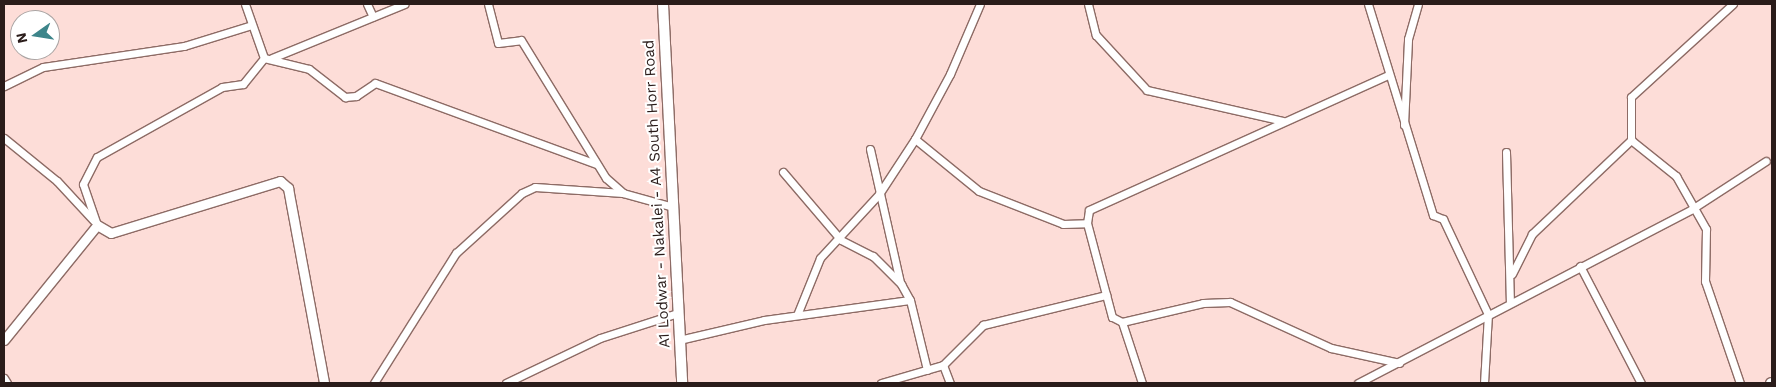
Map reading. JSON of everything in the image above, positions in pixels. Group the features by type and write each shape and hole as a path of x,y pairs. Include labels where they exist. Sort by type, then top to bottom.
{"main road":[{"name":"A1 Lodwar - Nakalei - A4 South Horr Road","path":"664,4 682,383"}],"street":[{"path":"245,4 267,58"},
{"path":"367,4 373,17"},
{"path":"97,225 82,184 97,157 222,86 243,84 267,58 404,4"},
{"path":"488,4 498,43 521,40 596,164 623,193"},
{"path":"797,316 820,258 841,240 879,194 915,139 950,74 980,4"},
{"path":"1088,4 1096,35 1147,90 1284,122"},
{"path":"1368,4 1404,133 1433,215 1443,219 1488,314 1484,383"},
{"path":"1404,133 1408,39 1418,4"},
{"path":"1512,274 1532,234 1631,140 1631,97 1734,4"},
{"path":"4,86 43,68 184,46 252,25"},
{"path":"267,58 309,68 346,97 356,96 375,83 596,164"},
{"path":"1388,74 1137,191 1100,202 1089,210 1087,223 1112,317 1122,322 1203,303 1230,302 1331,348 1399,362"},
{"path":"4,138 57,181 97,225 111,233 276,181 285,183 324,383"},
{"path":"915,139 979,191 1063,224 1087,223"},
{"path":"1631,140 1676,176 1692,209 1706,229 1705,282 1740,383"},
{"path":"870,148 901,284 910,300 927,370"},
{"path":"1506,152 1512,274 1510,301"},
{"path":"1358,383 1510,301 1692,209 1766,161"},
{"path":"783,172 841,240 873,256 901,284"},
{"path":"374,383 456,253 522,193 535,188 623,193 673,208"},
{"path":"4,340 97,225"},
{"path":"1580,266 1641,383"},
{"path":"881,383 943,365 983,325 1106,295"},
{"path":"680,340 797,316 910,300"},
{"path":"506,383 600,338 678,313"},
{"path":"1122,322 1142,383"},
{"path":"943,365 950,383"},
{"path":"4,378 7,383"}]}
